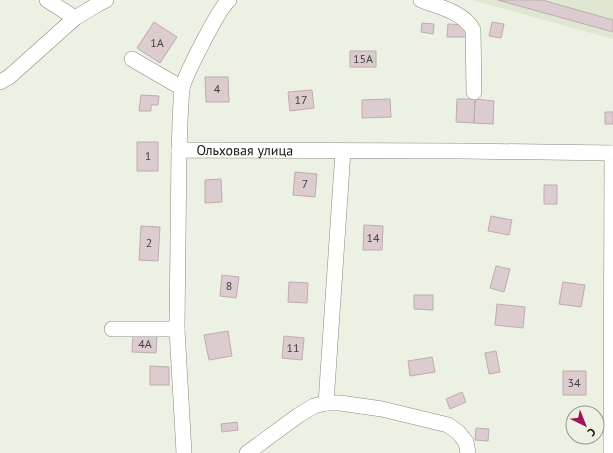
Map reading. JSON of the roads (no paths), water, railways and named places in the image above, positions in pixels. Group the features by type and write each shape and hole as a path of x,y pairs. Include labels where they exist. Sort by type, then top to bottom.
{"street":[{"path":"47,0 75,18"},
{"path":"0,82 9,76 75,18 106,0"},
{"path":"421,0 460,16 469,22 473,30 474,92"},
{"path":"179,150 182,88 186,76 225,1"},
{"path":"132,59 182,88"},
{"name":"Ольховая улица","path":"184,453 177,329 179,150 462,150 613,153"},
{"path":"326,403 343,151"},
{"path":"611,453 613,153"},
{"path":"112,329 177,329"},
{"path":"247,453 299,415 314,406 326,403 340,403 382,409 448,425 458,432 466,442 468,453"}]}
